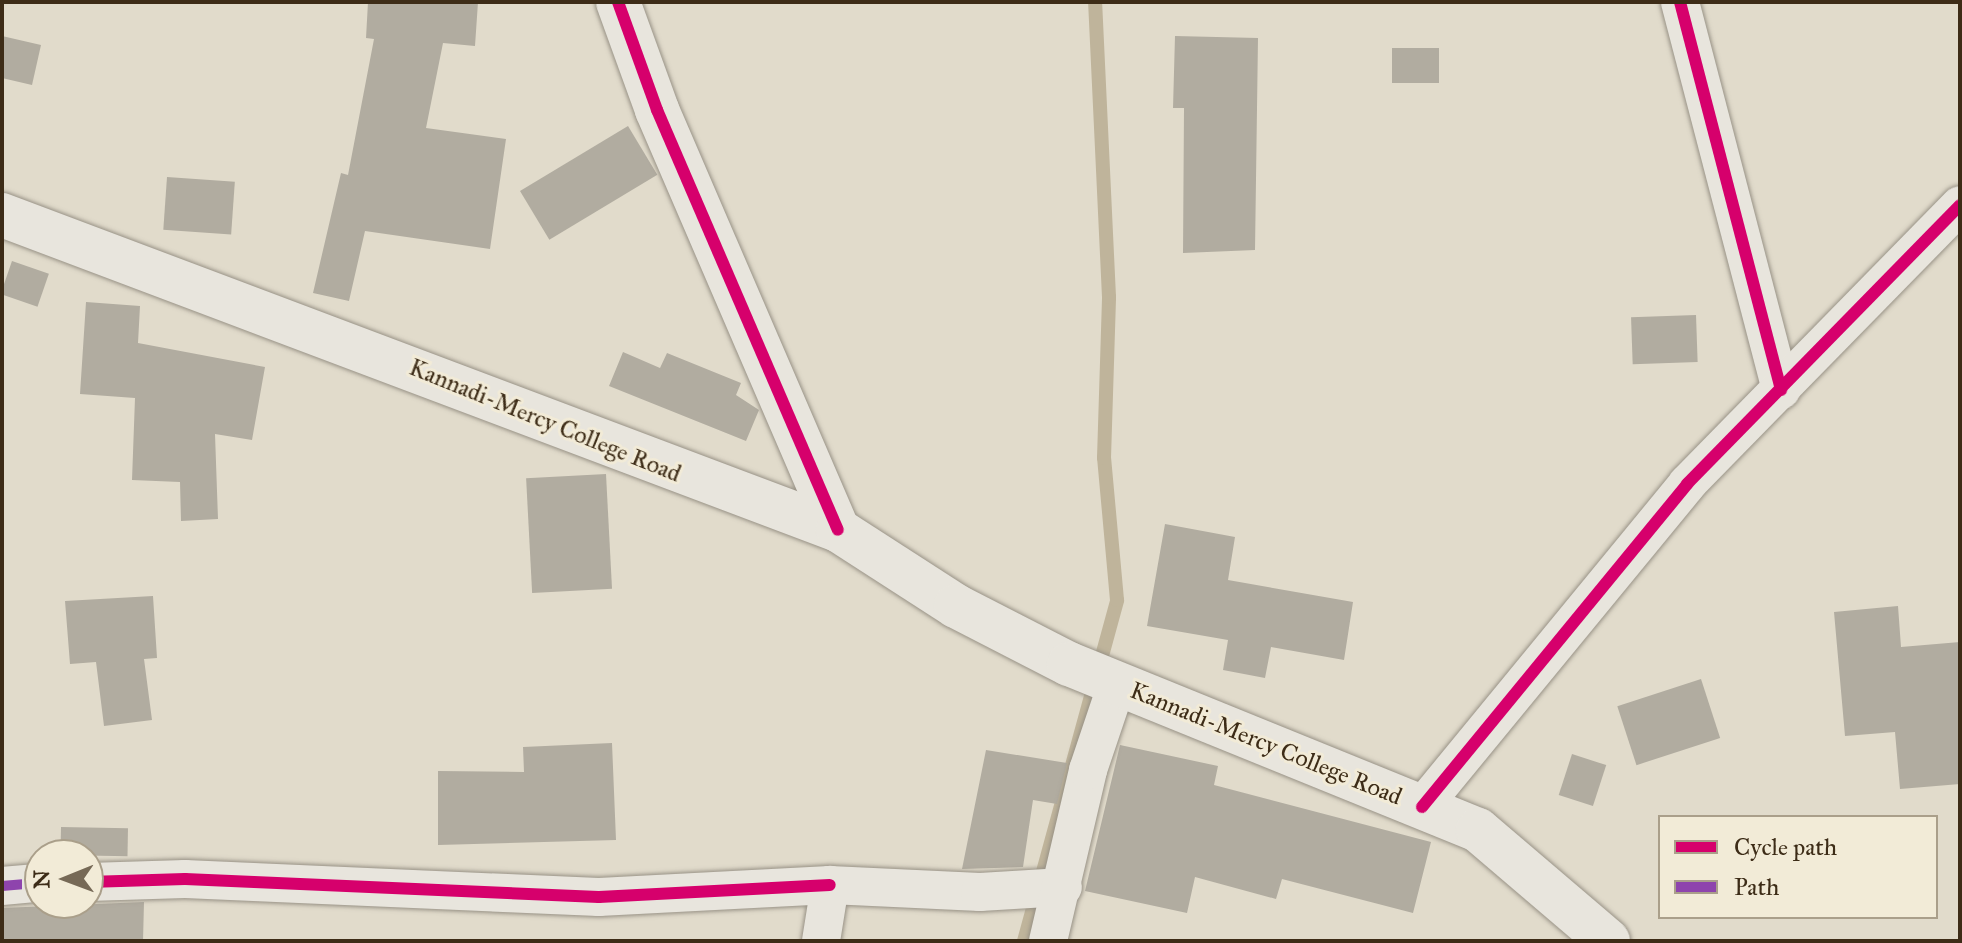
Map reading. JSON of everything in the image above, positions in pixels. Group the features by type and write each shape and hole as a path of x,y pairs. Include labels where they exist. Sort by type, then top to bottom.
{"main road":[{"path":"618,2 657,110 838,530"},
{"name":"Kannadi-Mercy College Road","path":"2,215 838,530 956,606 1069,664 1478,830 1608,941"}],"street":[{"path":"1680,2 1781,390"},
{"path":"1422,807 1677,496 1960,205"},
{"path":"1048,941 1088,770 1117,684"},
{"path":"104,882 185,879 583,897 830,885 1063,887"},
{"path":"2,886 24,884"},
{"path":"821,941 830,885"}],"building":[{"path":"368,2 478,2 475,46 443,43 426,128 506,139 490,249 365,231 349,301 313,293 341,173 348,175 374,39 366,38"},
{"path":"2,36 41,45 32,85 2,78"},
{"path":"1175,36 1258,38 1255,250 1183,253 1184,108 1173,108"},
{"path":"1392,48 1439,48 1439,83 1392,83"},
{"path":"628,126 657,175 549,240 520,191"},
{"path":"167,177 235,182 231,235 163,230"},
{"path":"12,261 49,274 37,307 2,295"},
{"path":"86,302 140,306 138,343 265,367 252,440 215,434 218,519 181,521 180,482 132,480 135,398 80,394"},
{"path":"1696,315 1698,362 1633,364 1631,317"},
{"path":"623,352 660,368 667,353 741,383 736,395 759,410 746,441 609,386"},
{"path":"606,474 612,589 532,593 526,478"},
{"path":"1165,524 1235,537 1228,580 1353,602 1344,660 1271,647 1265,678 1223,670 1228,640 1147,626"},
{"path":"153,596 157,658 144,659 152,720 104,726 96,662 70,664 65,601"},
{"path":"1898,606 1901,647 1960,642 1960,784 1900,789 1895,732 1845,736 1834,612"},
{"path":"1701,679 1720,738 1636,765 1617,706"},
{"path":"612,743 616,840 438,845 438,771 524,772 523,747"},
{"path":"1120,745 1218,766 1214,785 1431,842 1413,913 1282,879 1276,899 1195,877 1187,913 1085,891"},
{"path":"986,750 1067,763 1057,804 1033,800 1023,867 962,869"},
{"path":"1572,754 1606,765 1593,806 1559,795"},
{"path":"61,827 128,828 128,856 104,856 104,839 61,839"},
{"path":"144,902 143,941 2,941 2,908 24,907 24,919 104,919 104,904"}],"waterway":[{"path":"1024,941 1117,600 1104,458 1109,297 1095,2"}],"marked path":[{"path":"2,886 24,884"}],"cycle path":[{"path":"618,2 657,110 838,530"},
{"path":"1680,2 1781,390"},
{"path":"1422,807 1687,484 1960,205"},
{"path":"104,882 185,879 599,897 830,885"}]}
